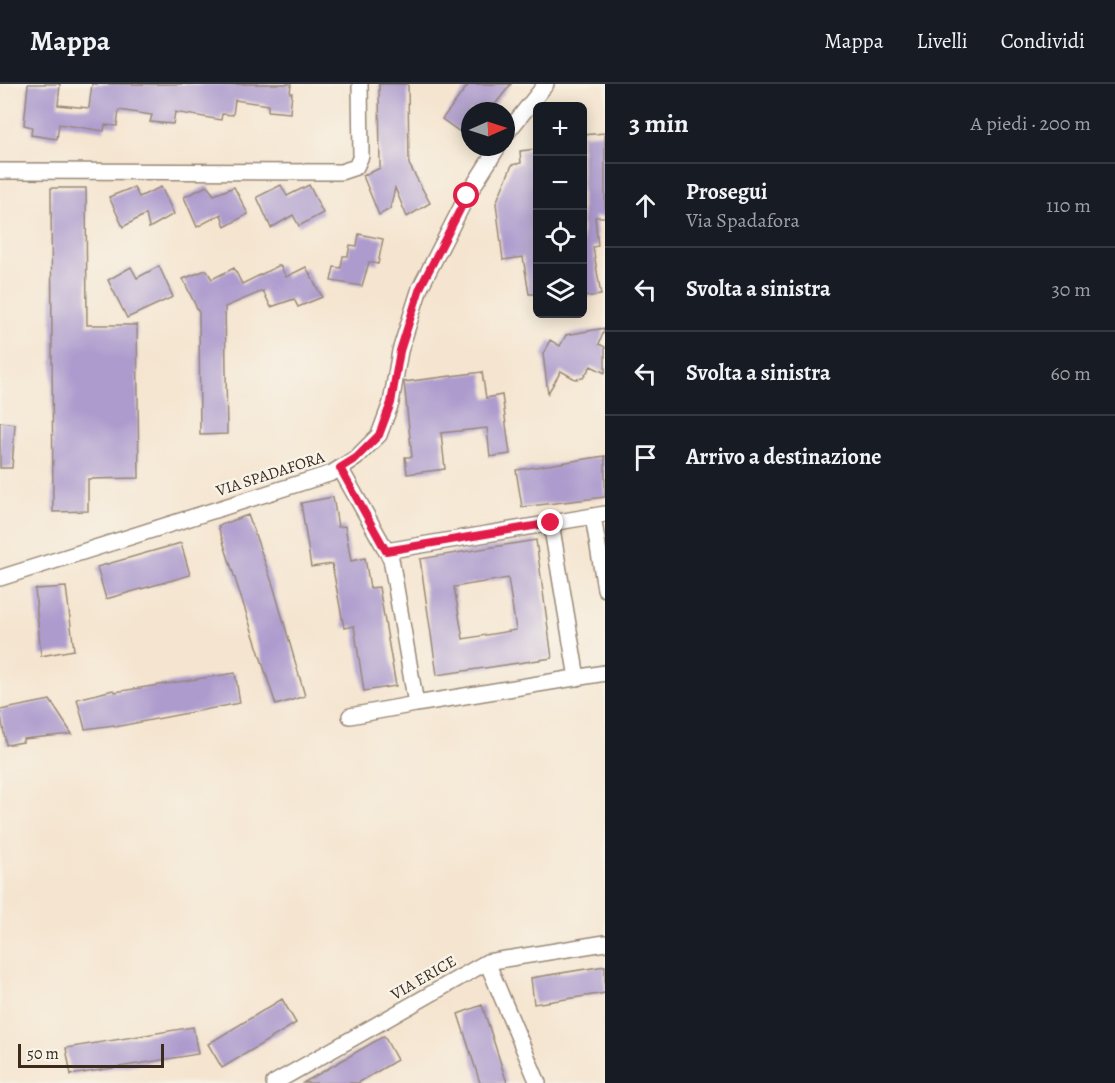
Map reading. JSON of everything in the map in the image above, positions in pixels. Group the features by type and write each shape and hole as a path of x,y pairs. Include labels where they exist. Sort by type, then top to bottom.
{"street":[{"path":"0,171 341,172 356,168 361,156 360,84"},
{"path":"515,123 546,84"},
{"name":"VIA SPADAFORA","path":"0,578 332,473 356,458 379,435 391,403 400,351 420,288 467,196 492,156"},
{"path":"340,468 391,559 416,704"},
{"path":"386,551 599,515 605,589"},
{"path":"551,523 576,678"},
{"path":"350,716 605,673"},
{"name":"VIA ERICE","path":"274,1083 487,962 605,944"},
{"path":"487,962 538,1083"}],"building":[{"path":"28,84 60,84 58,105 89,108 92,84 291,84 290,93 292,93 290,113 268,111 268,105 235,100 233,115 222,114 221,120 175,112 173,124 150,122 152,115 119,110 117,126 105,125 104,131 59,124 57,139 31,135 32,127 24,125"},
{"path":"379,84 408,84 409,164 430,203 407,217 395,188 390,209 379,215 363,176 380,168"},
{"path":"469,84 511,84 497,102 461,102 461,133 442,119"},
{"path":"605,133 605,217 595,217 598,246 593,247 601,295 587,296 587,156 587,135"},
{"path":"533,149 533,294 529,294 523,257 503,260 496,203 512,165 521,163 520,151"},
{"path":"281,185 287,196 309,185 323,213 299,226 293,215 271,228 257,197"},
{"path":"207,186 214,195 234,187 248,214 225,227 221,214 197,227 184,197"},
{"path":"134,187 139,197 161,187 174,214 149,228 146,214 123,227 109,197"},
{"path":"51,188 86,188 87,325 137,325 139,478 88,479 88,511 53,512"},
{"path":"359,234 383,239 378,264 369,262 362,286 331,281 334,267 341,268 343,256 348,256 350,245 357,246"},
{"path":"280,265 286,277 306,267 322,297 298,307 294,299 271,307 263,291 225,307 227,434 200,435 199,313 183,279 206,270 212,279 234,268 242,284"},
{"path":"159,266 173,297 127,318 108,280 131,267 137,278"},
{"path":"605,328 599,344 605,347 605,373 591,366 583,378 575,379 561,371 548,393 543,354 550,340 560,346 566,335"},
{"path":"482,372 486,398 502,395 510,454 490,457 487,428 441,433 445,469 407,474 405,457 412,457 404,382"},
{"path":"0,422 15,424 12,468 0,468"},
{"path":"605,456 605,497 522,507 516,470"},
{"path":"333,497 338,527 345,526 351,561 365,558 370,588 379,587 396,686 364,691 354,626 344,628 332,564 311,567 301,503"},
{"path":"248,515 273,585 305,696 276,705 218,526"},
{"path":"536,540 552,658 437,675 420,559","holes":["508,578 516,630 463,639 454,587"]},
{"path":"181,543 190,575 106,599 97,567"},
{"path":"66,587 74,650 41,656 35,589"},
{"path":"235,673 240,703 115,727 114,725 85,729 77,699 113,690 115,692"},
{"path":"50,700 72,734 23,739 23,742 6,745 0,710"},
{"path":"605,966 605,993 534,1004 531,978"},
{"path":"282,999 296,1023 222,1068 208,1044"},
{"path":"482,1005 507,1083 480,1083 458,1014"},
{"path":"193,1027 198,1054 71,1075 66,1048"},
{"path":"384,1036 397,1060 358,1083 303,1083"}],"route":[{"path":"467,196 420,288 400,351 391,403 379,435 356,458 340,468 386,551 551,523"}]}
